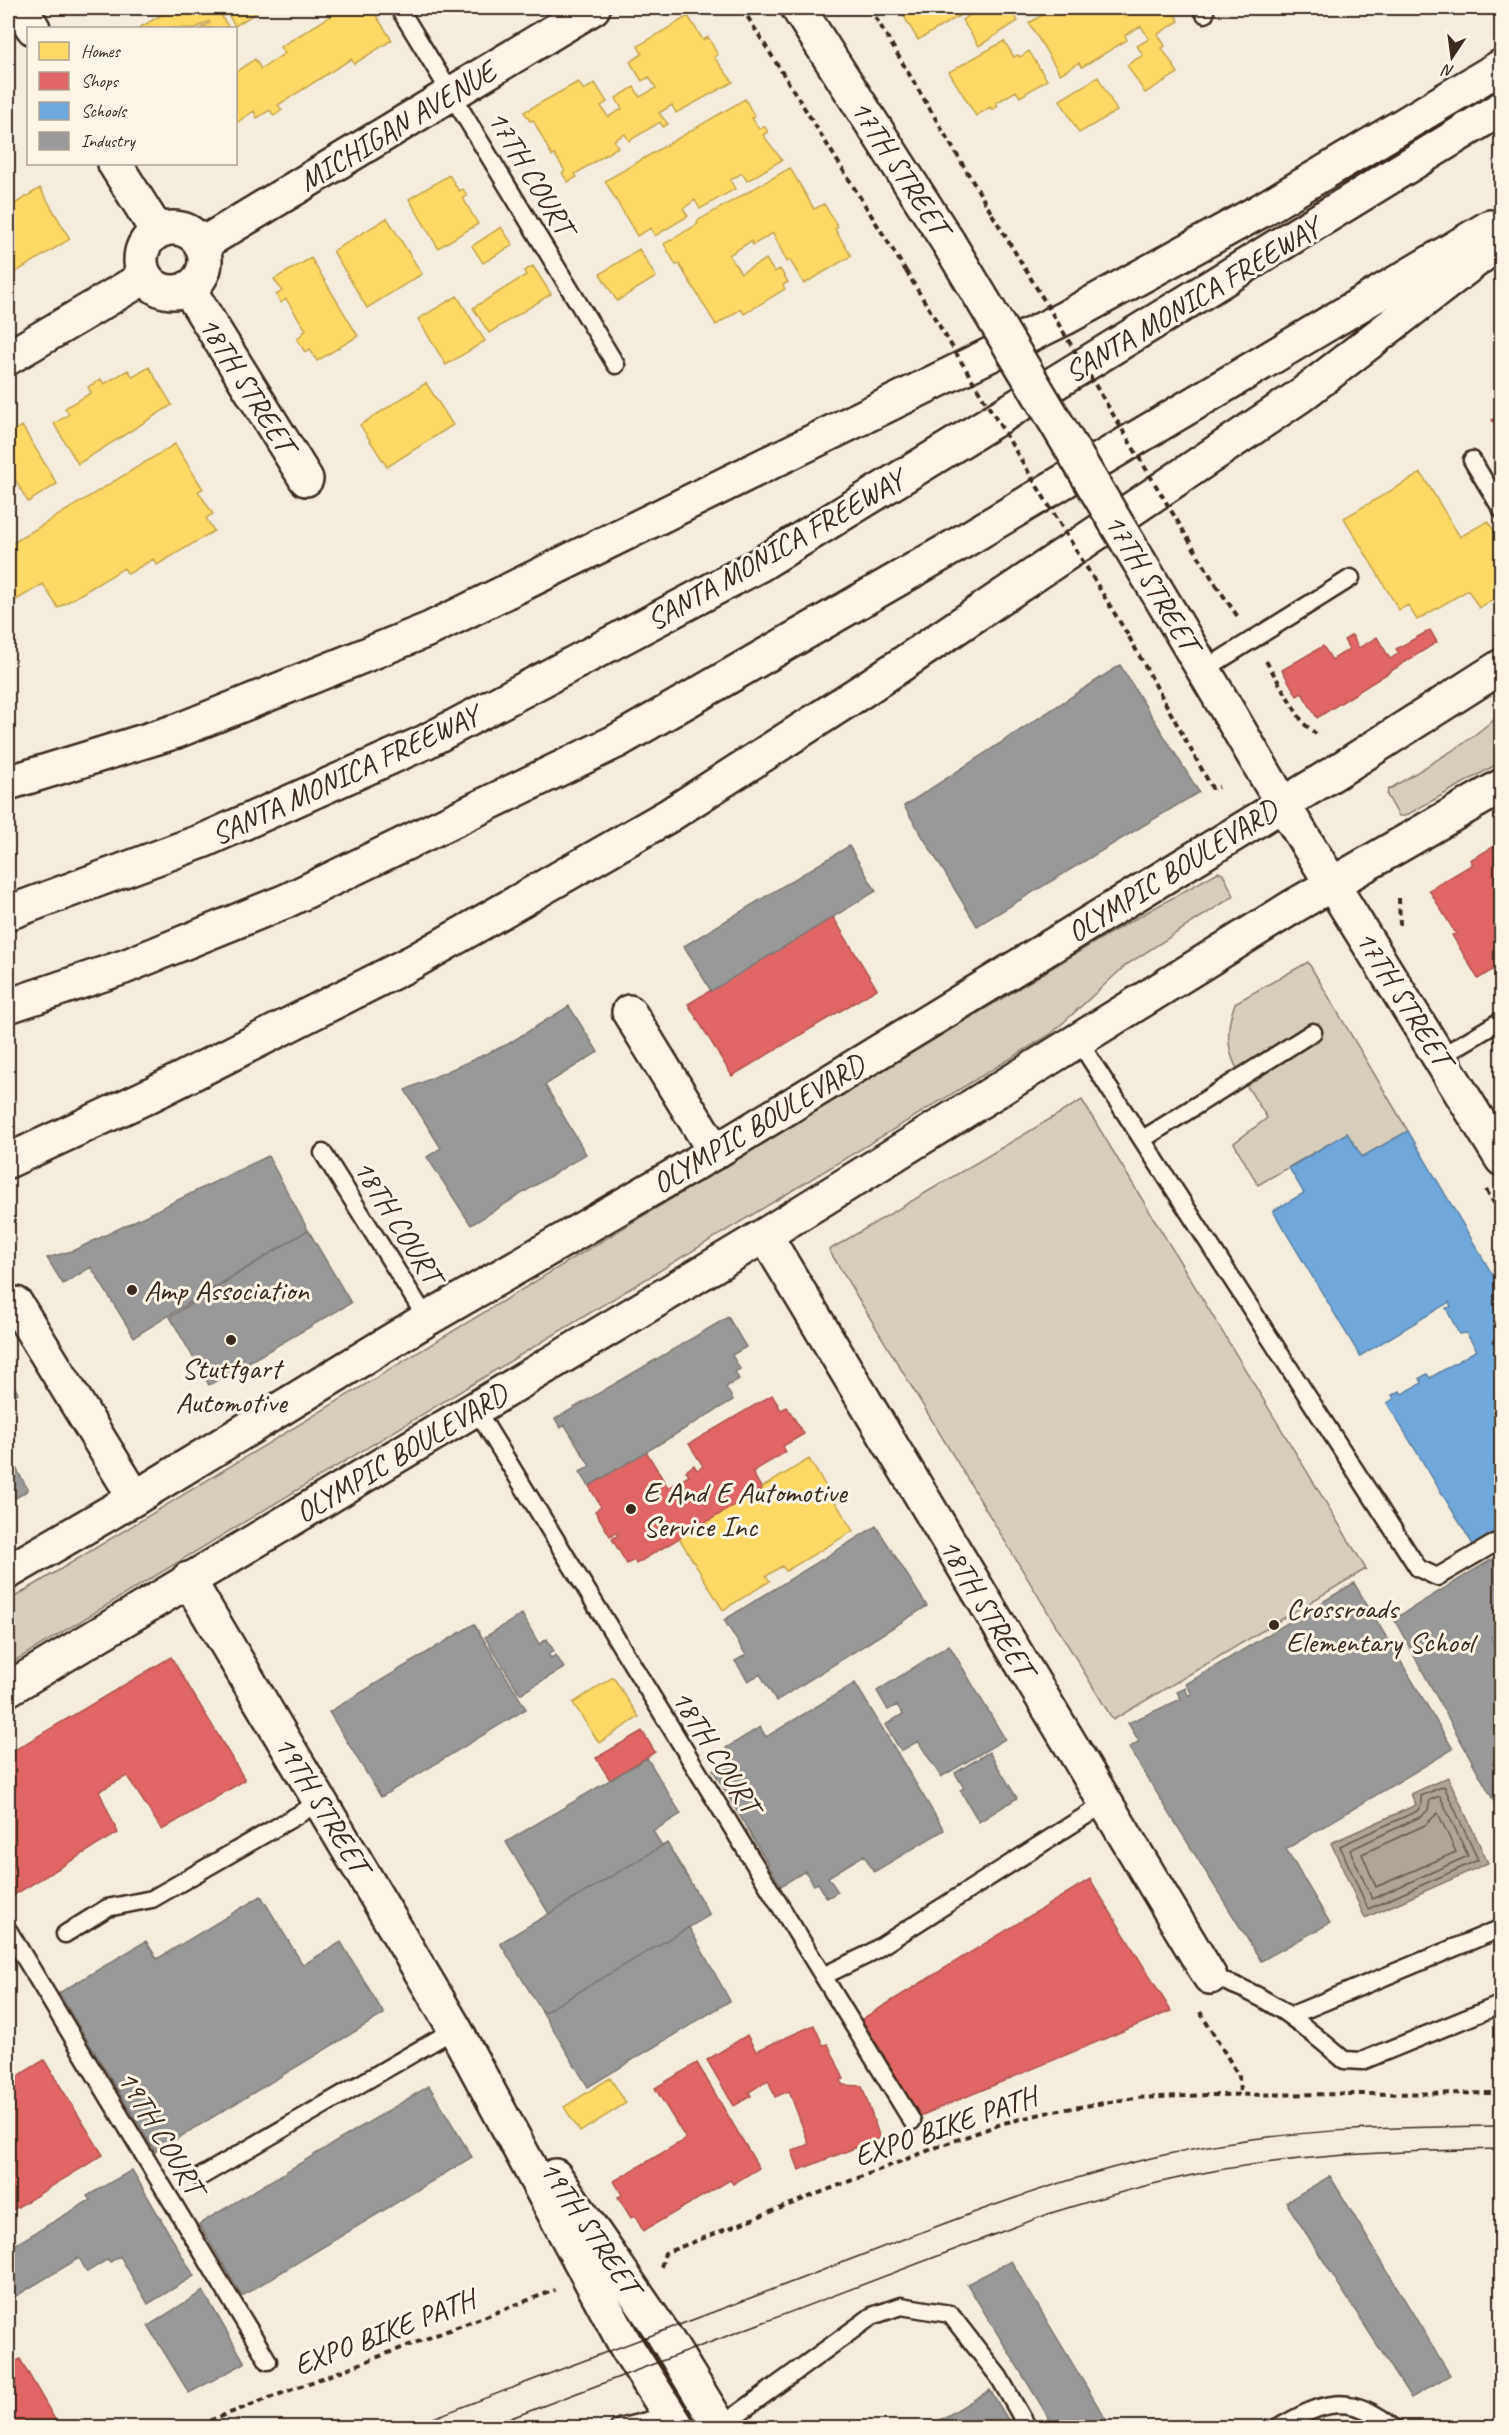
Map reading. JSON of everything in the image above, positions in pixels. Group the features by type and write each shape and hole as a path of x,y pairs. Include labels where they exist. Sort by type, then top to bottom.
{"main road":[{"path":"20,8 32,27"},
{"name":"MICHIGAN AVENUE","path":"201,245 593,8"},
{"name":"17TH STREET","path":"798,8 948,242 1282,803 1500,1154"},
{"path":"8,783 177,731 430,629 1065,318 1260,211 1502,66"},
{"name":"SANTA MONICA FREEWAY","path":"8,913 205,840 425,742 759,565 1502,108"},
{"path":"116,165 156,231"},
{"path":"8,1006 124,967 286,901 617,741 967,539 1502,220"},
{"path":"166,228 187,230 201,245 204,266 200,277 188,288 173,292 162,290 145,277 140,256 148,238 156,231 166,228"},
{"path":"8,1161 146,1097 413,962 668,816 865,689 1300,396 1502,240"},
{"path":"8,358 145,277"},
{"name":"18TH STREET","path":"188,288 306,479"},
{"name":"OLYMPIC BOULEVARD","path":"8,1572 135,1498 427,1319 715,1152 1339,770 1502,666"},
{"name":"OLYMPIC BOULEVARD","path":"8,1689 765,1235 1294,906 1502,786"},
{"path":"629,1012 715,1152"},
{"name":"18TH STREET","path":"765,1235 1104,1804 1210,1977"},
{"path":"16,1304 135,1498"},
{"name":"19TH STREET","path":"188,1580 455,2030 621,2337 674,2421"},
{"name":"19TH STREET","path":"455,2030 662,2332 721,2427"}],"lane":[{"name":"17TH COURT","path":"399,8 616,364"},
{"path":"1472,460 1502,510"},
{"path":"1204,670 1351,578"},
{"path":"1440,1057 1502,1020"},
{"path":"1143,1139 1313,1032"},
{"path":"1078,1040 1418,1568 1437,1577 1502,1539"},
{"name":"18TH COURT","path":"323,1153 427,1319"},
{"name":"18TH COURT","path":"475,1408 912,2121"},
{"path":"65,1934 107,1908 152,1899 320,1802"},
{"path":"823,1976 867,1955 1104,1804"},
{"path":"1292,2015 1502,1928"},
{"name":"19TH COURT","path":"8,1930 268,2361"},
{"path":"1210,1977 1235,1984 1292,2015 1344,2060 1362,2061 1502,2004"},
{"path":"200,2177 455,2030"},
{"path":"721,2427 872,2316 901,2306 950,2314 999,2377 1028,2427"},
{"path":"1278,2427 1313,2407 1345,2404 1370,2410 1394,2427"},
{"path":"619,2427 674,2421"}],"path":[{"path":"742,8 906,271 1129,637 1212,788 1219,787"},
{"path":"870,8 1216,585 1253,638 1303,723 1316,734"},
{"path":"1210,1977 1199,2010 1239,2076 1240,2095"},
{"name":"EXPO BIKE PATH","path":"660,2278 665,2253 1004,2123 1054,2111 1135,2098 1502,2093"},
{"name":"EXPO BIKE PATH","path":"190,2427 554,2290 561,2290"}],"shaded area":[{"path":"1501,714 1501,762 1405,816 1399,816 1387,795 1388,790 1463,744"},
{"path":"1218,872 1223,874 1234,896 1126,965 1051,1034 8,1665 8,1601 1110,933"},
{"path":"1308,962 1408,1131 1362,1157 1347,1133 1258,1185 1234,1143 1267,1118 1234,1064 1228,1036 1230,1021 1235,1003"},
{"path":"1082,1100 1366,1569 1113,1720 829,1250"}],"water":[{"path":"1448,1777 1488,1863 1365,1918 1331,1843 1416,1805 1411,1794"}],"building: Homes":[{"path":"173,8 264,8 235,26 227,13 222,17 228,27 203,27 210,23 209,21 198,27 141,27"},
{"path":"344,8 371,8 392,40 354,64 351,59 278,105 282,110 274,116 270,110 257,118 254,111 237,122 237,71 255,59 261,69 285,53 280,47"},
{"path":"899,8 973,8 918,40"},
{"path":"981,8 1010,8 1018,21 979,46 962,20"},
{"path":"1054,8 1171,8 1179,21 1158,34 1165,46 1162,48 1178,73 1145,93 1127,65 1143,55 1137,46 1149,39 1141,26 1125,35 1127,40 1082,67 1079,63 1060,74 1029,23"},
{"path":"688,16 703,40 708,37 718,55 714,57 733,82 676,113 672,105 659,113 668,124 663,127 660,122 629,141 625,134 614,140 618,147 575,174 577,177 568,182 562,173 565,171 555,155 552,156 533,120 530,121 524,112 578,82 584,90 595,83 607,102 601,106 608,117 622,109 616,98 634,87 640,97 656,88 649,77 642,81 630,62 642,54 638,46"},
{"path":"1004,41 1014,57 1018,55 1020,57 1029,51 1047,80 1020,97 1016,91 996,103 998,106 992,110 990,107 976,116 949,72"},
{"path":"1098,77 1117,111 1079,133 1060,100"},
{"path":"745,99 755,117 752,118 759,129 764,126 768,132 763,135 782,160 747,181 742,173 730,180 735,189 700,209 695,200 683,209 688,216 655,236 651,228 637,236 605,181"},
{"path":"790,168 814,209 824,204 838,227 835,229 851,256 804,284 790,260 787,262 773,233 753,245 751,241 729,255 741,273 766,259 774,272 780,269 788,282 783,285 785,289 744,314 741,309 716,325 679,264 676,265 664,244 698,224 697,221"},
{"path":"449,175 459,191 463,189 467,196 463,198 478,224 438,248 409,199"},
{"path":"40,188 70,239 8,277 8,208"},
{"path":"387,218 422,274 367,308 333,251"},
{"path":"501,227 513,245 483,263 472,246"},
{"path":"639,249 656,277 617,301 600,274"},
{"path":"311,258 358,336 317,361 310,349 305,352 297,339 306,330 286,299 281,303 276,295 282,291 274,279"},
{"path":"533,266 551,294 489,333 473,308 526,275 524,271"},
{"path":"457,296 485,341 446,365 418,319"},
{"path":"149,367 172,405 78,464 54,424 69,414 65,408 91,393 88,387 101,379 104,384 128,370 133,377"},
{"path":"426,383 453,425 387,467 360,425"},
{"path":"22,426 57,484 28,502 8,467 8,434"},
{"path":"175,444 203,489 198,491 213,514 206,518 214,531 157,565 153,559 128,574 124,568 58,608 43,584 13,602 8,593 8,546"},
{"path":"1421,473 1460,537 1488,521 1502,544 1502,570 1498,572 1502,578 1502,594 1479,608 1468,590 1417,620 1408,605 1399,610 1344,518"},
{"path":"809,1459 853,1531 786,1571 782,1566 766,1576 770,1581 723,1610 679,1538"},
{"path":"613,1677 639,1717 599,1743 573,1703"},
{"path":"610,2078 626,2103 580,2132 564,2107"}],"building: Shops":[{"path":"1502,414 1502,436 1492,420"},
{"path":"1430,630 1437,642 1317,718 1302,693 1297,696 1282,670 1323,646 1332,660 1349,649 1344,640 1352,635 1359,648 1377,637 1390,659 1399,653 1396,649"},
{"path":"1502,842 1502,964 1478,979 1452,935 1456,934 1429,890 1473,864 1470,860"},
{"path":"833,917 877,989 732,1076 688,1004"},
{"path":"772,1395 781,1410 787,1407 804,1434 783,1446 786,1452 752,1472 762,1489 636,1564 634,1560 627,1564 612,1539 618,1535 616,1533 610,1536 595,1511 601,1507 589,1486 646,1451 668,1488 689,1476 686,1471 694,1465 697,1470 703,1466 689,1444"},
{"path":"171,1657 245,1780 162,1830 127,1776 99,1791 118,1833 9,1898 8,1754"},
{"path":"642,1731 655,1752 610,1780 596,1758"},
{"path":"1090,1879 1171,2011 920,2116 862,2019"},
{"path":"814,2025 823,2045 828,2044 844,2079 841,2080 843,2085 862,2086 880,2138 799,2170 792,2151 809,2144 789,2091 775,2097 768,2080 749,2092 751,2096 734,2106 707,2060 747,2035 756,2051"},
{"path":"44,2060 103,2155 8,2213 8,2082"},
{"path":"697,2063 759,2168 733,2184 730,2180 643,2231 635,2216 631,2218 618,2197 622,2195 614,2181 686,2139 655,2088"},
{"path":"20,2359 60,2428 8,2428 8,2367"}],"building: Schools":[{"path":"1408,1131 1502,1291 1502,1533 1475,1548 1387,1403 1394,1399 1392,1395 1400,1391 1402,1394 1422,1383 1420,1378 1427,1374 1430,1378 1477,1350 1466,1333 1459,1334 1446,1308 1451,1307 1449,1302 1360,1356 1273,1211 1304,1193 1289,1168 1347,1133 1362,1157"}],"building: Industry":[{"path":"1120,665 1199,792 977,926 904,806"},
{"path":"849,846 876,891 711,991 684,946"},
{"path":"569,1006 598,1052 545,1085 586,1154 471,1225 427,1157 441,1148 405,1090 508,1044"},
{"path":"268,1156 308,1230 134,1337 91,1267 63,1284 47,1258 75,1250"},
{"path":"308,1230 351,1303 209,1385 170,1317"},
{"path":"728,1317 746,1347 732,1355 740,1369 735,1372 739,1379 726,1387 733,1400 589,1486 580,1472 590,1466 565,1425 561,1428 555,1419"},
{"path":"8,1377 18,1393 8,1400"},
{"path":"8,1453 28,1490 8,1503"},
{"path":"876,1526 927,1606 776,1701 760,1674 748,1681 735,1661 746,1655 724,1620"},
{"path":"1502,1553 1502,1633 1491,1637 1502,1660 1502,1816 1394,1619"},
{"path":"1354,1583 1453,1749 1286,1849 1330,1923 1261,1961 1129,1748 1139,1741 1128,1723 1181,1699 1177,1692 1185,1688 1188,1695 1192,1694 1186,1684"},
{"path":"522,1614 539,1644 547,1639 554,1651 548,1654 551,1658 556,1655 564,1668 520,1694 485,1637"},
{"path":"474,1624 526,1709 381,1797 329,1712"},
{"path":"949,1645 1005,1739 941,1777 918,1741 901,1751 885,1725 903,1714 897,1705 888,1710 877,1691"},
{"path":"855,1683 944,1830 874,1872 864,1855 828,1877 838,1892 827,1898 818,1883 814,1885 805,1871 781,1886 713,1770 732,1758 726,1748 760,1727 766,1737"},
{"path":"989,1752 1017,1798 979,1822 960,1790 964,1788 955,1773"},
{"path":"647,1758 681,1814 653,1831 662,1846 549,1914 506,1842"},
{"path":"667,1843 710,1915 543,2013 500,1943"},
{"path":"261,1896 303,1965 341,1942 384,2014 155,2152 59,1993 146,1941 157,1959"},
{"path":"689,1927 730,2001 588,2087 543,2013"},
{"path":"429,2086 472,2157 242,2296 199,2224"},
{"path":"132,2170 194,2276 148,2304 120,2256 110,2262 108,2259 87,2272 79,2258 8,2301 8,2249 90,2200 87,2196"},
{"path":"1330,2176 1450,2375 1411,2398 1286,2202"},
{"path":"1011,2261 1111,2428 1055,2428 967,2284"},
{"path":"203,2291 245,2363 189,2393 148,2326"},
{"path":"990,2390 1013,2428 927,2428"}],"tram line":[{"path":"408,2428 980,2210 1117,2166 1206,2146 1290,2135 1417,2127 1502,2126"},
{"path":"485,2428 1051,2213 1125,2191 1211,2171 1293,2160 1377,2153 1502,2149"}],"place":[{"name":"Amp Association","path":"132,1290"},
{"name":"Stuttgart Automotive","path":"231,1340"},
{"name":"E And E Automotive Service Inc","path":"631,1509"},
{"name":"Crossroads Elementary School","path":"1274,1625"}]}
